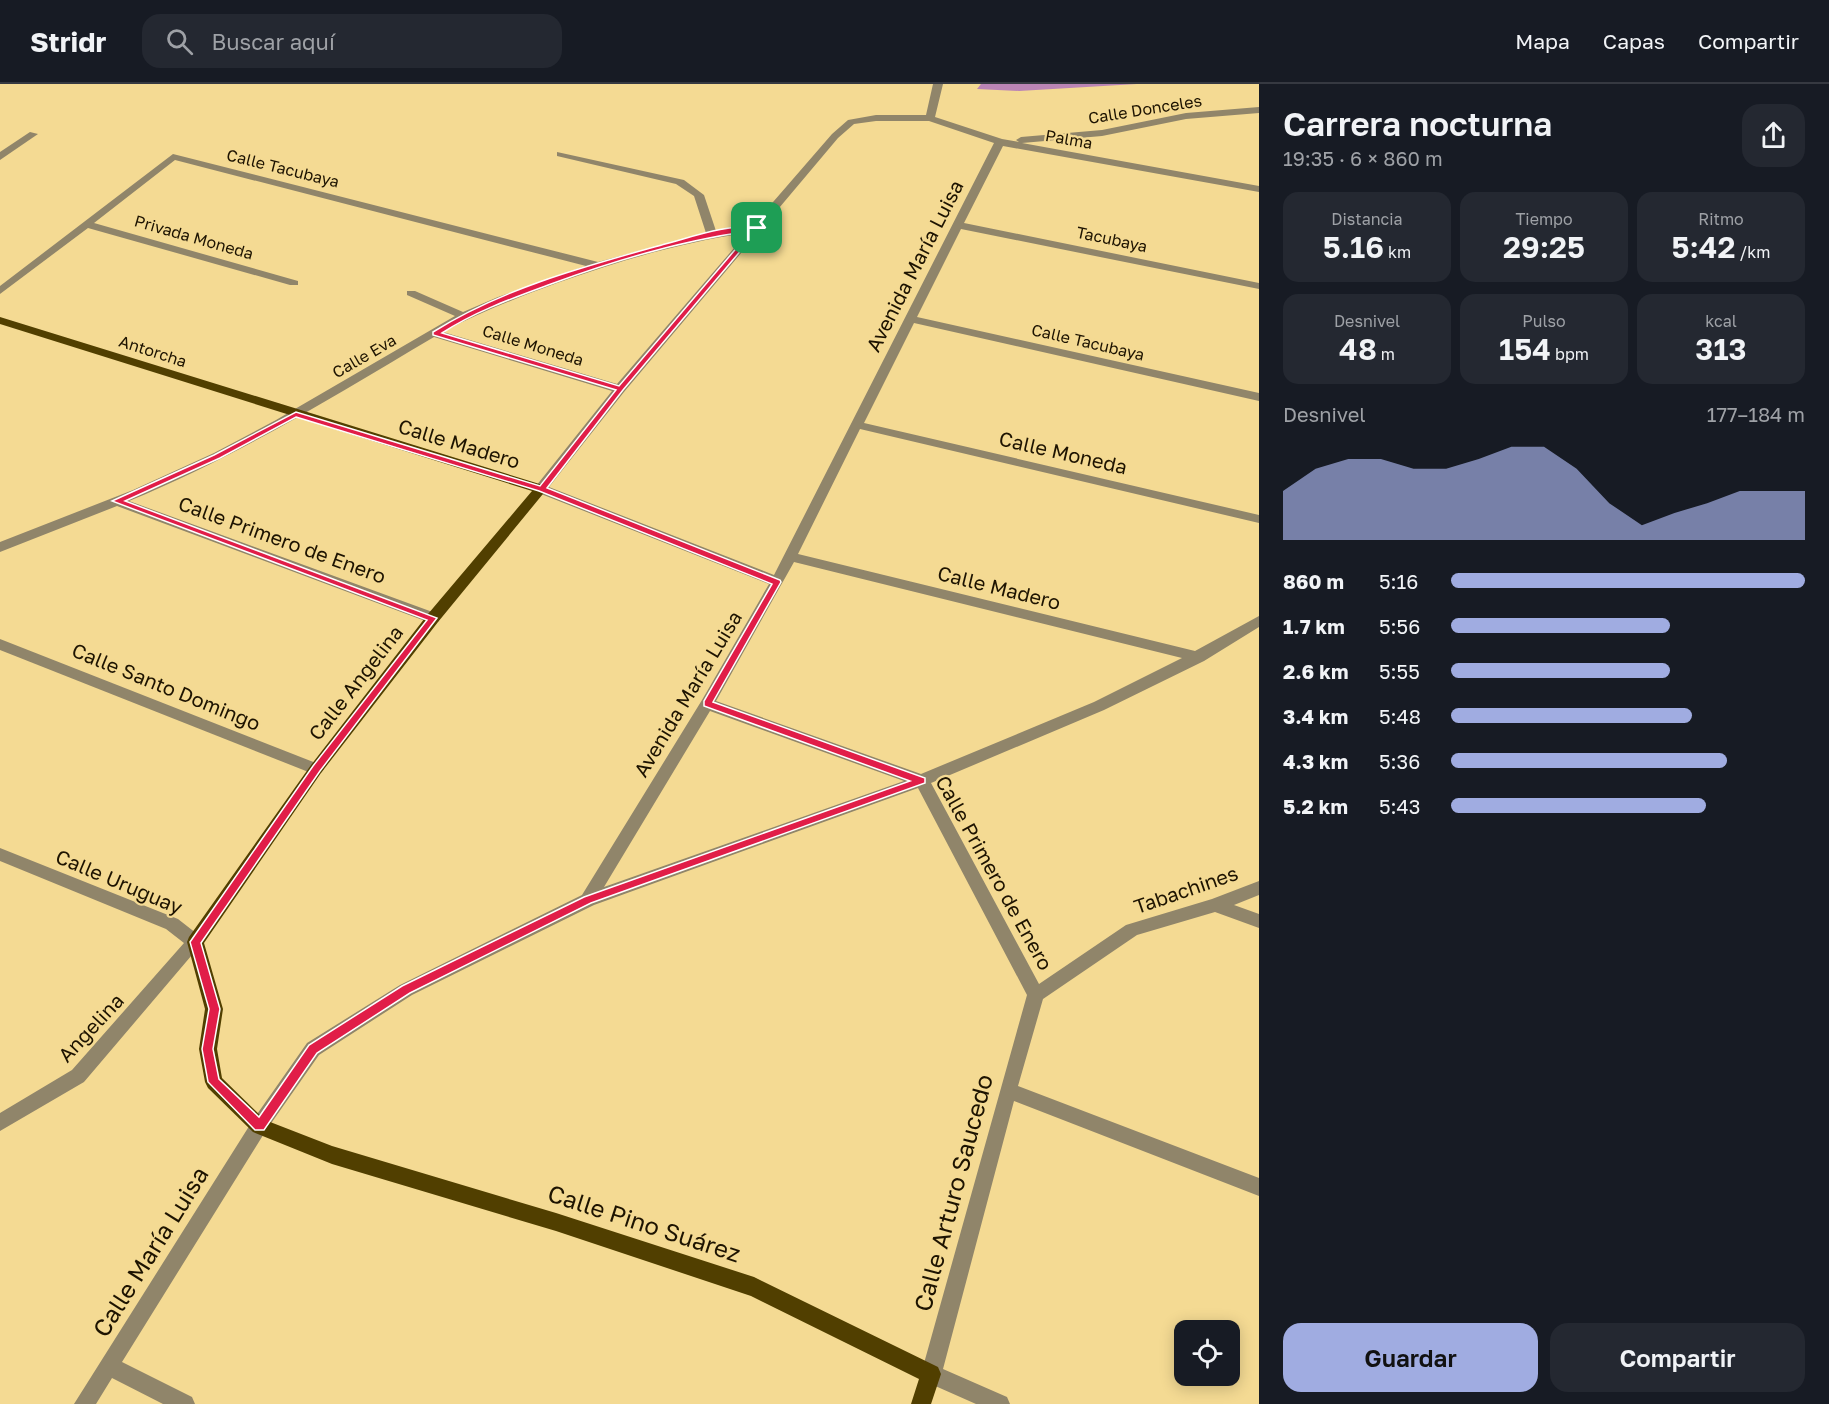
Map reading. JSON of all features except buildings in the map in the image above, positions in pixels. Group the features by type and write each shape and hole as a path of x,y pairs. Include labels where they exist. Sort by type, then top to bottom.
{"main road":[{"name":"Antorcha","path":"0,320 296,414"},
{"name":"Calle Madero","path":"296,414 542,489"},
{"name":"Calle Angelina","path":"195,942 316,769 433,618 542,489"},
{"path":"195,942 214,1009 207,1049 214,1082 259,1126"},
{"name":"Calle Pino Suárez","path":"259,1126 332,1155 556,1222 753,1287 931,1374"},
{"name":"Calle Arturo Saucedo","path":"921,1404 931,1374"}],"street":[{"path":"930,118 938,84"},
{"name":"Calle Donceles","path":"1000,142 1102,133 1186,116 1259,110"},
{"name":"Palma","path":"876,118 930,118 1000,142 1259,189"},
{"name":"Calle Angelina","path":"542,489 621,389 835,136 850,122 876,118"},
{"path":"0,157 33,134"},
{"name":"Avenida María Luisa","path":"588,900 707,704 777,582 1000,142"},
{"path":"561,154 680,182 699,195 712,234"},
{"name":"Calle Tacubaya","path":"0,291 174,157 597,265"},
{"name":"Privada Moneda","path":"85,224 294,283"},
{"name":"Tacubaya","path":"959,225 1259,286"},
{"name":"Calle Eva","path":"0,547 117,501 217,457 436,334 463,316 597,265 712,234 757,228"},
{"path":"411,293 463,316"},
{"name":"Calle Tacubaya","path":"910,319 1259,397"},
{"name":"Calle Moneda","path":"436,334 621,389"},
{"name":"Calle Moneda","path":"858,425 1259,519"},
{"name":"Calle Madero","path":"542,489 777,582"},
{"name":"Calle Primero de Enero","path":"117,501 433,618"},
{"name":"Calle Madero","path":"789,556 1199,657"},
{"path":"259,1126 313,1049 406,990 588,900 922,781 1068,719 1199,657 1259,621"},
{"name":"Calle Santo Domingo","path":"0,644 316,769"},
{"name":"Calle Primero de Enero","path":"707,704 922,781 1036,995"},
{"name":"Calle Uruguay","path":"0,854 172,924 195,942"},
{"name":"Tabachines","path":"1036,995 1132,930 1215,905 1259,888"},
{"path":"1215,905 1259,921"},
{"name":"Angelina","path":"0,1123 78,1076 195,942"},
{"name":"Calle Arturo Saucedo","path":"931,1374 1036,995"},
{"path":"1008,1090 1259,1187"},
{"name":"Calle María Luisa","path":"84,1404 259,1126"},
{"path":"109,1366 185,1404"},
{"name":"Calle Pino Suárez","path":"931,1374 1000,1404"}],"shaded area":[{"path":"981,84 1137,84 1019,91 977,89"}],"route":[{"path":"757,228 621,389 542,489 296,414 217,457 117,501 433,618 316,769 195,942 214,1009 207,1049 214,1082 259,1126 313,1049 406,990 588,900 922,781 707,704 777,582 542,489 581,439 621,389 436,334 463,316 597,265 712,234 757,228"}]}
